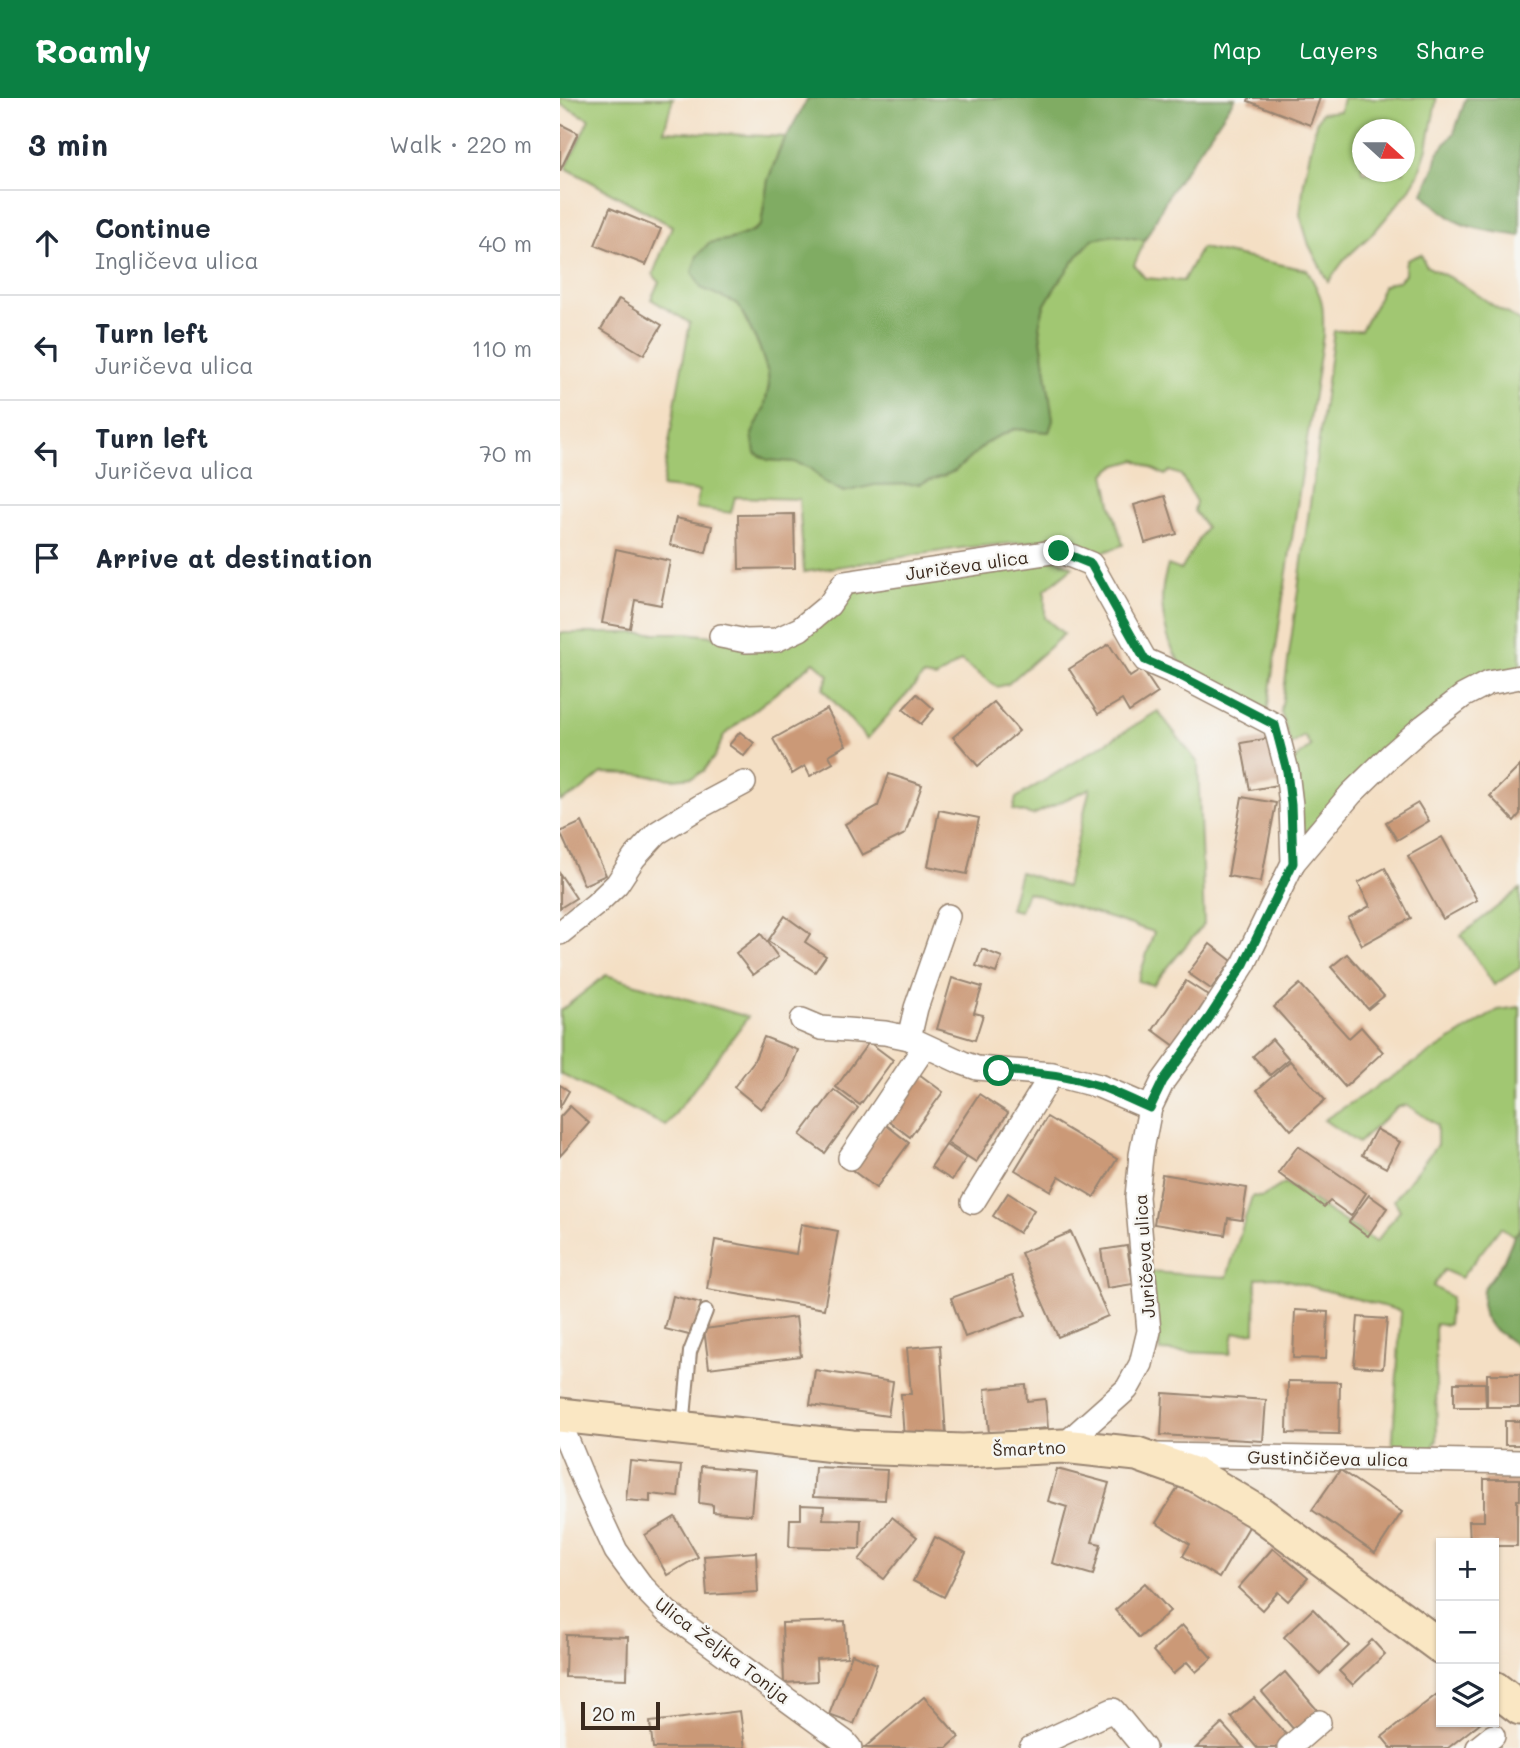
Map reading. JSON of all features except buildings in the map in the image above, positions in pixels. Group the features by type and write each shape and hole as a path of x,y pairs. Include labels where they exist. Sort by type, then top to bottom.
{"main road":[{"name":"Šmartno","path":"560,1415 852,1447 963,1451 1063,1446 1137,1454 1196,1475 1261,1514 1436,1643"},
{"path":"1499,1692 1520,1707"}],"street":[{"name":"Juričeva ulica","path":"721,636 746,641 776,640 800,629 829,605 844,583 1059,551 1091,564 1145,660 1275,725 1287,771 1293,863"},
{"name":"Juričeva ulica","path":"1063,1446 1127,1389 1142,1364 1149,1331 1138,1197 1141,1154 1150,1108 1163,1081 1244,964 1293,863 1351,794 1391,755 1462,696 1488,683 1520,677"},
{"path":"560,933 617,884 634,858 657,833 744,783"},
{"path":"850,1158 917,1042 916,1008 948,916"},
{"path":"802,1020 821,1028 885,1032 917,1042 978,1068 1052,1074 1099,1086 1150,1108"},
{"path":"973,1202 1052,1074"},
{"name":"Ulica Željka Tonija","path":"560,1423 616,1551 641,1585 667,1612 824,1726 850,1748"},
{"name":"Gustinčičeva ulica","path":"1137,1454 1520,1462"},
{"path":"1031,1748 1113,1710 1144,1748"},
{"path":"1289,1748 1319,1722"}],"lane":[{"path":"683,1428 690,1352 706,1311"}],"green space":[{"path":"560,98 673,98 664,131 786,137 768,180 761,225 742,235 709,243 723,296 738,304 759,346 768,373 769,385 764,409 753,434 768,460 794,462 811,468 823,481 843,492 874,485 919,484 955,471 990,440 1015,429 1049,432 1053,420 1039,325 1044,306 1055,286 1093,239 1114,235 1145,240 1134,265 1145,278 1183,281 1201,248 1307,270 1321,301 1323,335 1267,713 1196,675 1179,660 1171,645 1162,604 1168,565 1181,570 1206,527 1194,511 1196,502 1181,475 1170,471 1165,475 1136,460 1115,466 1105,474 1123,545 1096,555 1073,542 1058,539 961,548 804,572 799,499 735,497 731,513 696,508 699,491 662,487 690,323 651,299 659,282 653,274 672,226 566,168 589,119 560,104"},
{"path":"808,98 1235,98 1169,194 1145,240 1114,235 1093,239 1079,254 1044,306 1039,326 1053,420 1049,432 1014,429 990,440 955,471 919,484 874,485 844,492 823,481 811,468 794,462 768,460 755,453 752,434 764,409 769,385 759,346 738,304 701,288 692,272 697,256 709,243 732,239 761,225 768,180 781,147"},
{"path":"1343,98 1436,98 1427,148 1415,180 1415,119 1352,119 1352,182 1414,182 1375,231 1345,259 1328,282 1309,245 1300,215 1316,123 1321,113 1340,111"},
{"path":"1466,98 1520,98 1520,236 1464,225 1439,209 1423,193 1438,153 1454,133"},
{"path":"1421,254 1426,266 1459,282 1520,321 1520,670 1497,675 1301,836 1292,762 1311,746 1304,736 1291,745 1281,712 1334,331 1361,330 1383,286 1399,281 1405,274 1407,260"},
{"path":"1039,551 1073,567 1045,590 1045,618 1064,634 1008,684 997,687 961,661 936,678 923,676 867,739 823,689 829,675 814,662 724,735 715,756 703,771 693,777 673,779 602,773 578,793 560,801 560,633 686,633 771,639 859,577"},
{"path":"1158,711 1198,763 1204,924 1153,985 1138,981 1154,932 1027,892 1020,911 1010,909 1020,872 1066,887 1090,788 1033,815 1013,810 1016,798"},
{"path":"1520,889 1520,968 1494,985 1461,935"},
{"path":"606,975 748,1017 666,1126 560,1074 560,1011"},
{"path":"1520,1007 1520,1229 1514,1236 1501,1227 1461,1278 1444,1270 1433,1286 1451,1297 1448,1325 1435,1324 1437,1440 1429,1454 1392,1453 1401,1311 1276,1277 1256,1278 1255,1332 1234,1333 1230,1354 1160,1351 1150,1272 1227,1277 1252,1196 1262,1197 1285,1183 1376,1242 1400,1210 1394,1200 1437,1145 1437,1125 1407,1105 1397,1107 1358,1143 1324,1120 1498,1010"},
{"path":"1520,1229 1520,1348 1491,1327 1485,1318 1482,1304 1483,1289 1503,1262 1514,1236"}],"route":[{"path":"999,1071 1052,1074 1099,1086 1150,1108 1163,1081 1244,964 1293,863 1287,771 1275,725 1145,660 1091,564 1059,551"}]}
